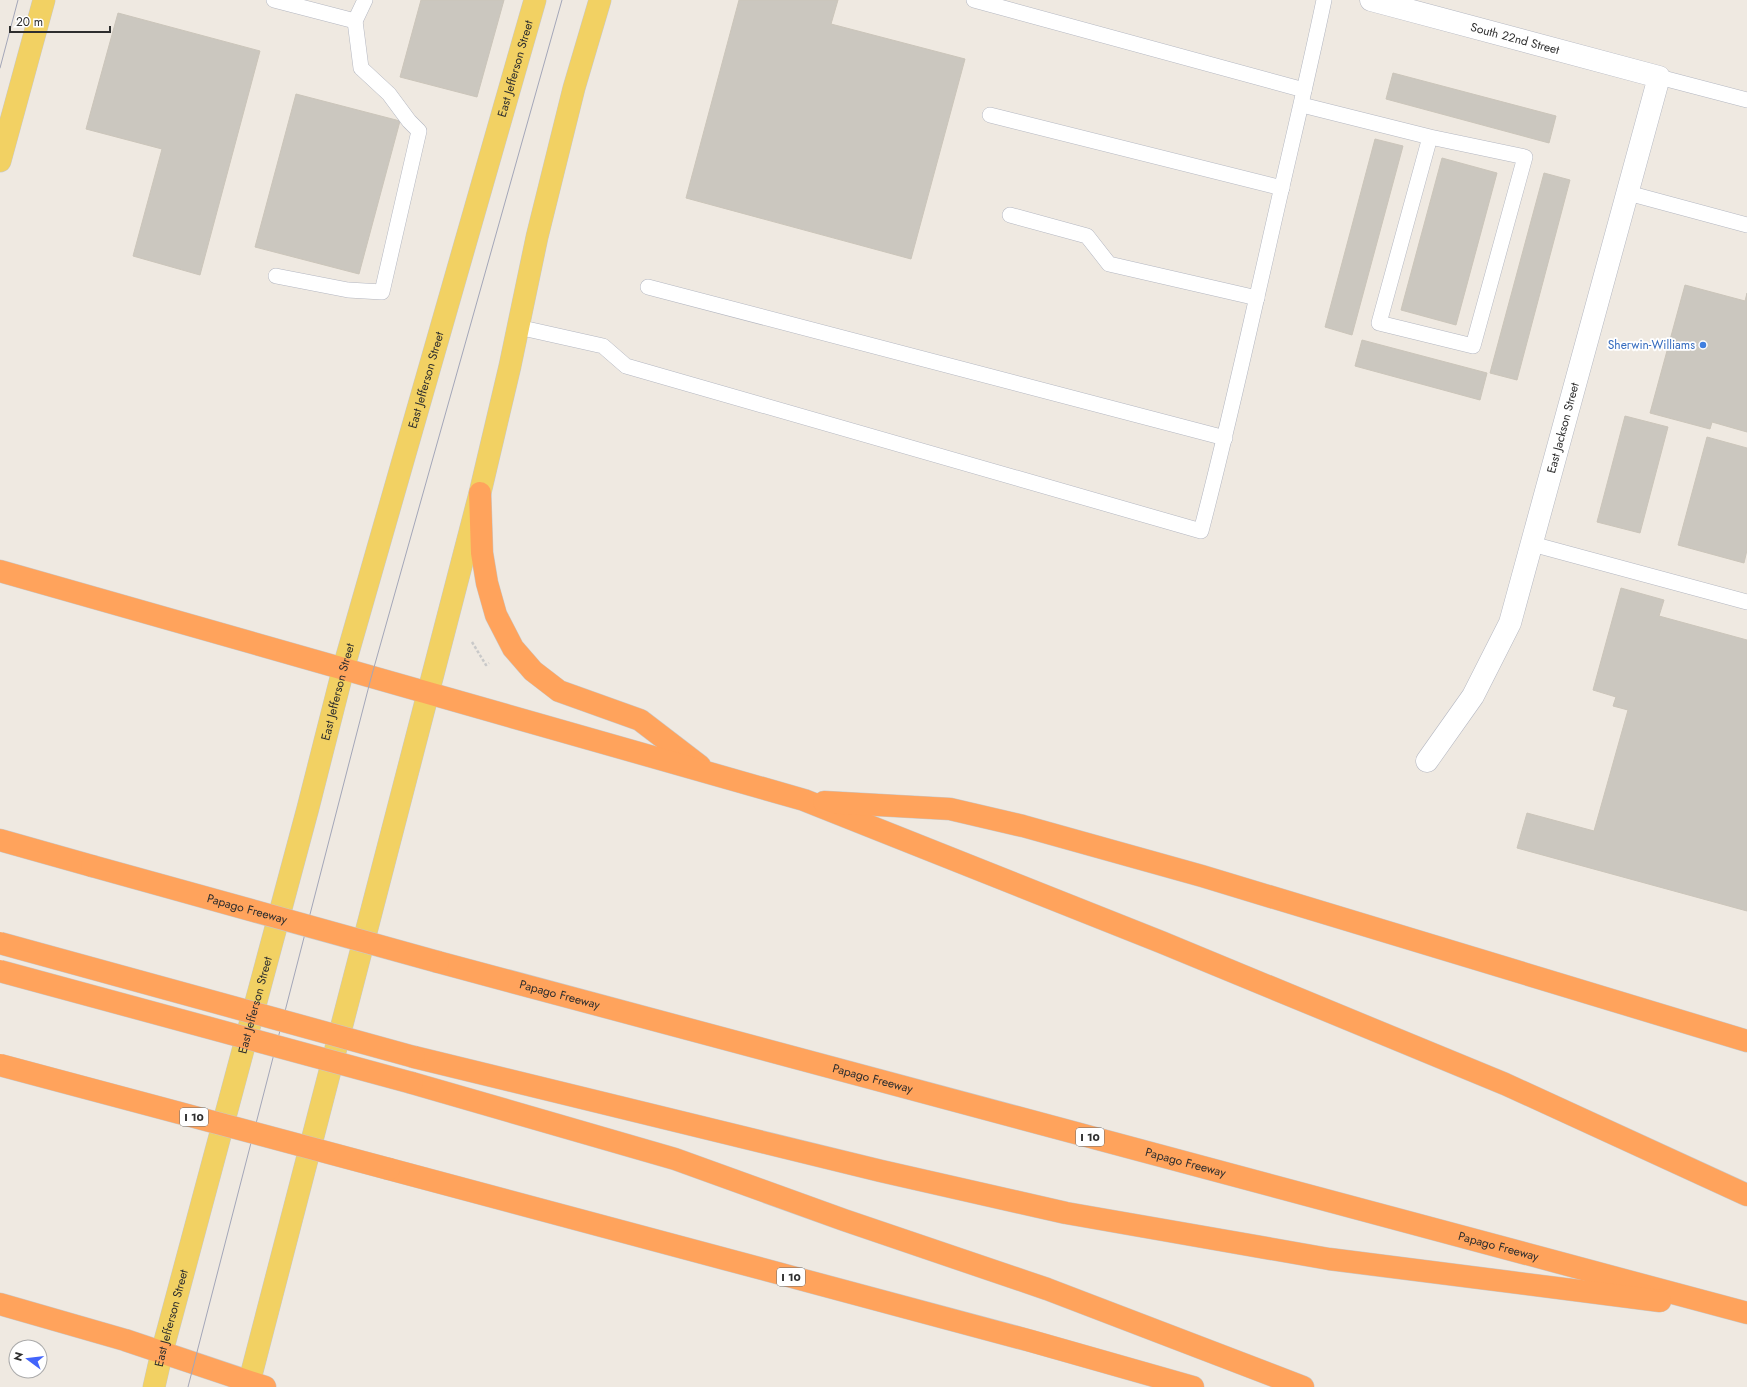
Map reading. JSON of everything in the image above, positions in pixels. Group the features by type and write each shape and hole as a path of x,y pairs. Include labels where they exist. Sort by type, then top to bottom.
{"highway":[{"path":"480,493 482,553 487,583 496,615 513,648 533,671 559,691 640,720 709,773"},
{"path":"0,571 427,694 804,800 1161,942 1505,1084 1747,1195"},
{"path":"804,800 950,809 1023,826 1202,876 1747,1041"},
{"name":"Papago Freeway","path":"0,840 438,962 1745,1312"},
{"path":"0,943 414,1057 874,1169 1066,1213 1329,1259 1745,1312"},
{"path":"0,971 412,1083 675,1159 844,1220 1047,1289 1303,1387"},
{"name":"I 10","path":"0,1065 1031,1341 1192,1387"},
{"path":"0,1304 162,1352 254,1385"}],"main road":[{"path":"0,161 44,0"},
{"name":"East Jefferson Street","path":"154,1387 162,1352 304,823 343,670 535,0"},
{"path":"254,1385 427,694 480,493 542,215 574,88 600,0"}],"street":[{"name":"South 22nd Street","path":"1371,0 1659,77"},
{"name":"East Jackson Street","path":"1427,761 1473,696 1510,624 1659,77"}],"lane":[{"path":"274,0 355,21"},
{"path":"276,276 348,290 382,292 419,130 409,121 389,94 361,68 355,21 364,0"},
{"path":"974,0 1303,97 1430,137 1525,157 1473,346 1379,323 1430,137"},
{"path":"518,327 603,346 626,366 1201,531 1225,438 1324,0"},
{"path":"1659,77 1747,100"},
{"path":"990,115 1282,188"},
{"path":"1628,193 1747,224"},
{"path":"1010,216 1087,236 1109,264 1257,298"},
{"path":"648,287 1225,438"},
{"path":"1532,544 1747,602"}],"building":[{"path":"421,0 504,0 477,97 400,77"},
{"path":"739,0 838,0 831,24 965,59 911,259 686,198"},
{"path":"118,13 260,51 200,275 133,256 162,149 86,129"},
{"path":"1393,73 1556,116 1549,143 1386,99"},
{"path":"296,94 400,121 359,274 255,247"},
{"path":"1375,139 1403,146 1352,335 1325,327"},
{"path":"1442,158 1497,173 1456,325 1401,310"},
{"path":"1544,173 1570,180 1517,380 1490,373"},
{"path":"1685,285 1745,301 1747,293 1747,432 1712,422 1710,429 1650,413"},
{"path":"1362,340 1487,373 1480,400 1355,366"},
{"path":"1625,416 1668,427 1640,533 1597,522"},
{"path":"1707,437 1747,448 1747,550 1744,563 1678,545"},
{"path":"1621,588 1664,600 1659,616 1747,640 1747,911 1517,848 1527,813 1594,831 1628,710 1613,706 1616,697 1593,690"}],"tram line":[{"path":"0,68 18,0"},
{"path":"188,1387 371,678 562,0"}],"place":[{"name":"Sherwin-Williams","path":"1703,345"}]}
